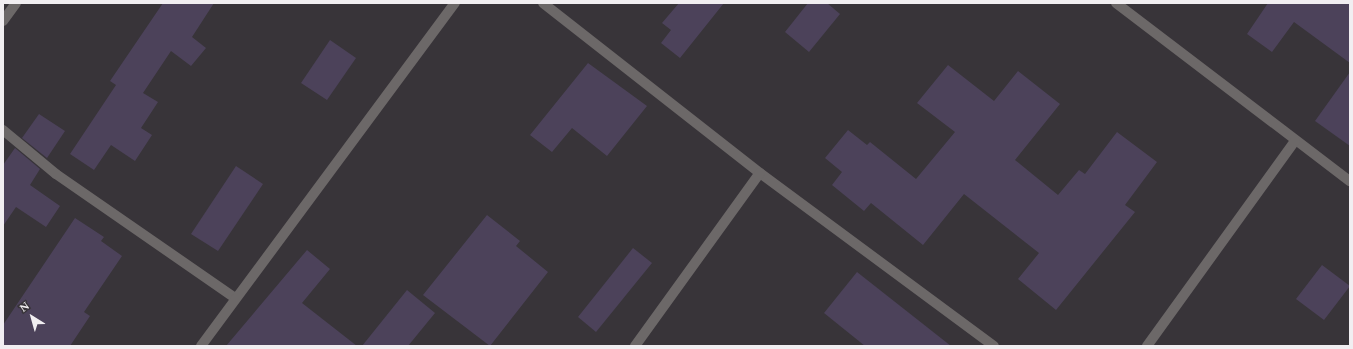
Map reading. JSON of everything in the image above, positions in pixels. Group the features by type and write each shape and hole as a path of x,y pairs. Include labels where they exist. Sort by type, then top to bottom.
{"street":[{"path":"3,21 16,3"},
{"path":"201,346 235,298 455,3"},
{"path":"543,3 760,173 994,346"},
{"path":"1116,3 1295,141 1350,181"},
{"path":"3,130 56,174 235,298"},
{"path":"1147,346 1295,141"},
{"path":"635,346 760,173"}],"building":[{"path":"163,3 214,3 192,37 206,48 191,66 171,51 143,93 158,102 141,128 152,135 135,161 111,145 94,170 70,154 116,85 110,81"},
{"path":"679,3 724,3 680,58 661,43 671,30 662,23"},
{"path":"808,3 827,3 840,14 809,52 785,32"},
{"path":"1268,3 1350,3 1350,63 1294,22 1272,52 1247,34"},
{"path":"330,40 356,58 327,100 301,83"},
{"path":"588,63 647,106 607,156 572,128 552,152 530,135"},
{"path":"948,65 994,101 1018,71 1060,104 1015,160 1058,195 1079,170 1085,174 1117,132 1157,162 1125,205 1135,212 1056,310 1018,279 1039,253 964,194 923,245 871,203 864,211 832,185 842,172 825,158 848,130 867,145 870,142 916,179 955,132 917,103"},
{"path":"1350,72 1350,146 1315,121"},
{"path":"39,114 65,131 47,158 22,138"},
{"path":"15,148 40,169 30,185 60,206 46,227 16,207 3,226 3,165"},
{"path":"236,166 263,184 218,251 191,234"},
{"path":"487,215 520,241 516,246 548,272 490,346 423,295"},
{"path":"75,218 104,237 101,241 122,256 84,312 90,316 70,346 3,346 3,325"},
{"path":"633,248 652,263 596,332 578,317"},
{"path":"307,250 330,269 302,303 357,346 226,346"},
{"path":"1322,265 1350,286 1324,320 1296,299"},
{"path":"857,272 951,346 865,346 824,313"},
{"path":"407,290 435,313 408,346 362,346"}]}
